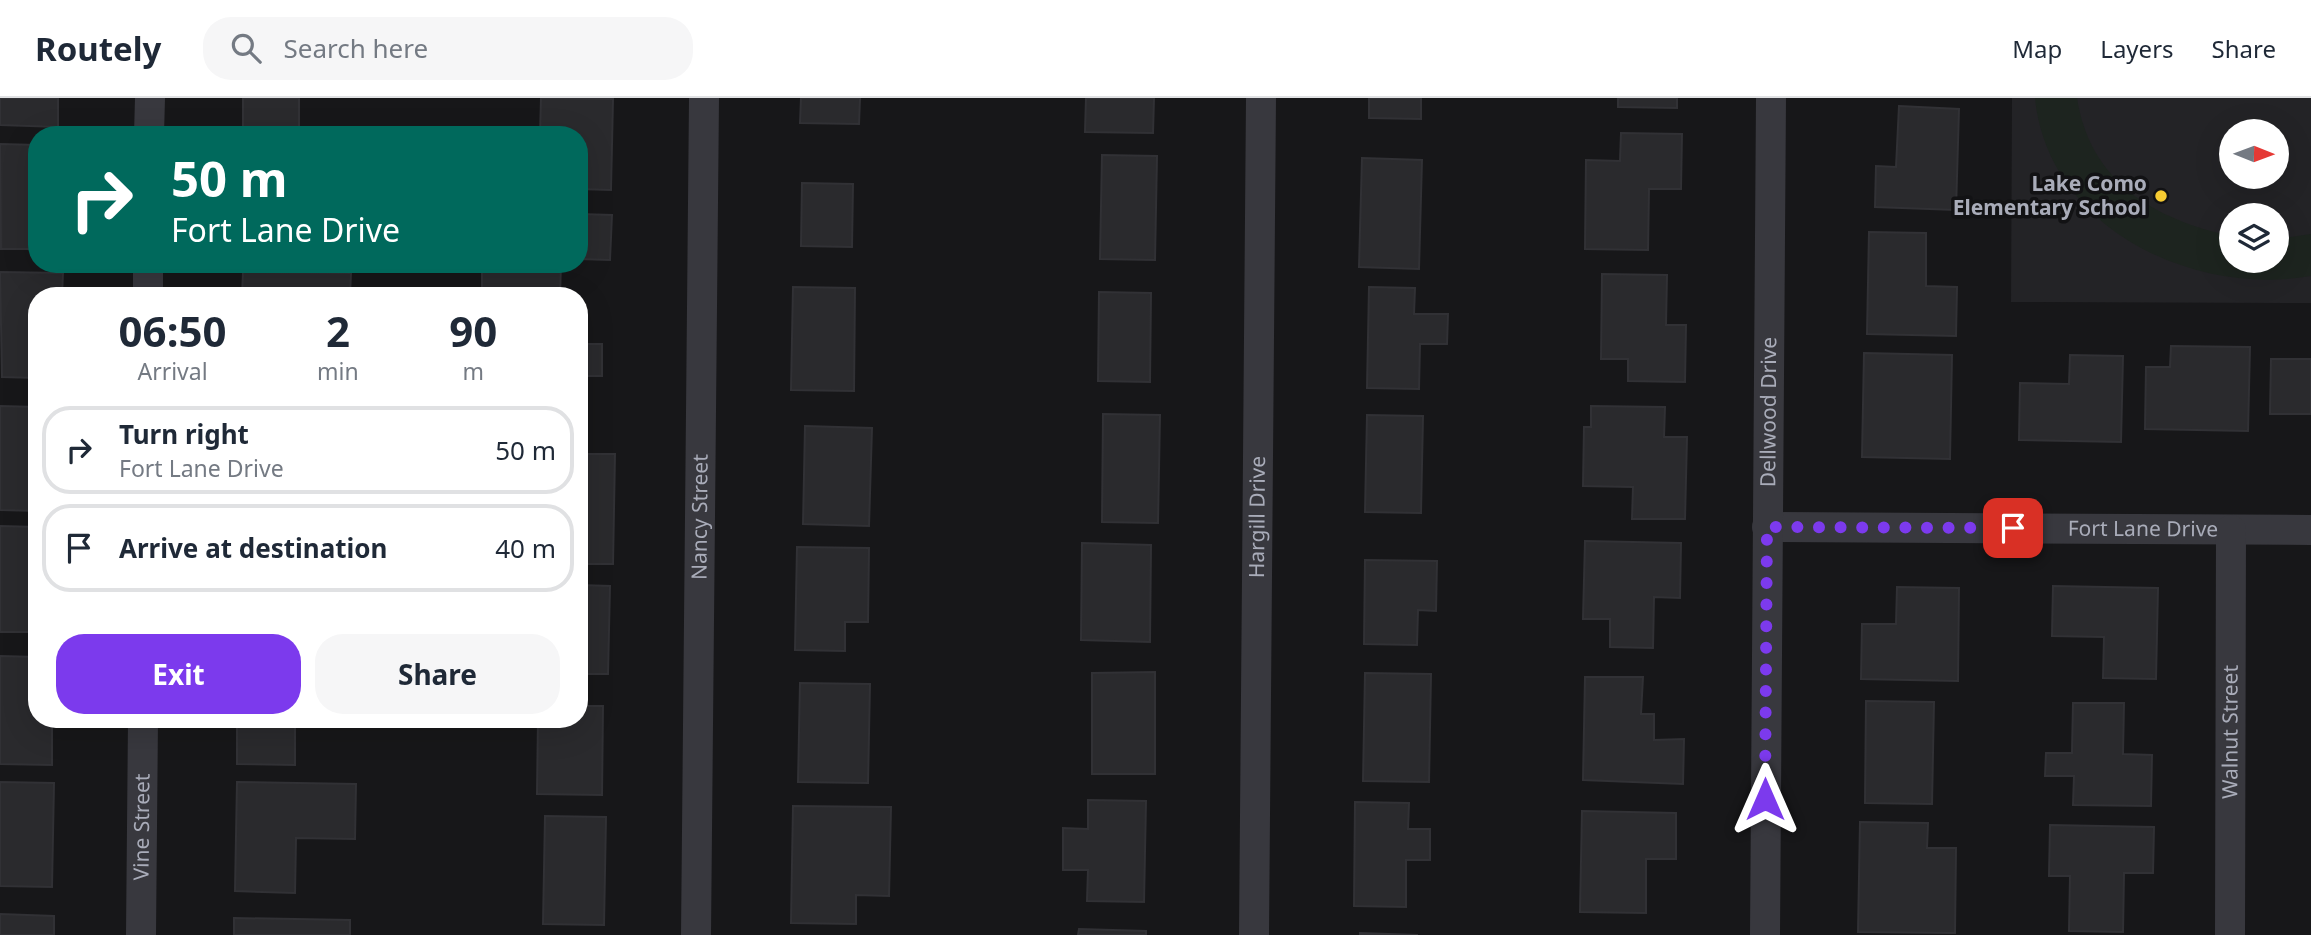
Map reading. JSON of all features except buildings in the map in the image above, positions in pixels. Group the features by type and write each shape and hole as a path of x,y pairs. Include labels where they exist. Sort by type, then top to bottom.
{"street":[{"path":"149,126 150,98"},
{"name":"Nancy Street","path":"696,935 704,98"},
{"name":"Hargill Drive","path":"1254,935 1261,98"},
{"name":"Dellwood Drive","path":"1765,935 1771,98"},
{"name":"Fort Lane Drive","path":"1767,527 2311,530"},
{"name":"Walnut Street","path":"2230,935 2231,530"},
{"name":"Vine Street","path":"141,935 143,728"}],"shaded area":[{"name":"Lake Como Elementary School","path":"2012,98 2311,98 2311,303 2011,302"},
{"path":"2035,98 2077,98 2084,127 2096,153 2111,174 2130,192 2152,207 2176,219 2219,233 2219,273 2289,273 2289,237 2311,234 2311,276 2266,280 2220,275 2175,263 2134,244 2097,217 2067,184 2046,144"}],"place":[{"name":"Lake Como Elementary School","path":"2161,196"}],"route":[{"path":"1765,799 1767,527 2013,528"}]}
